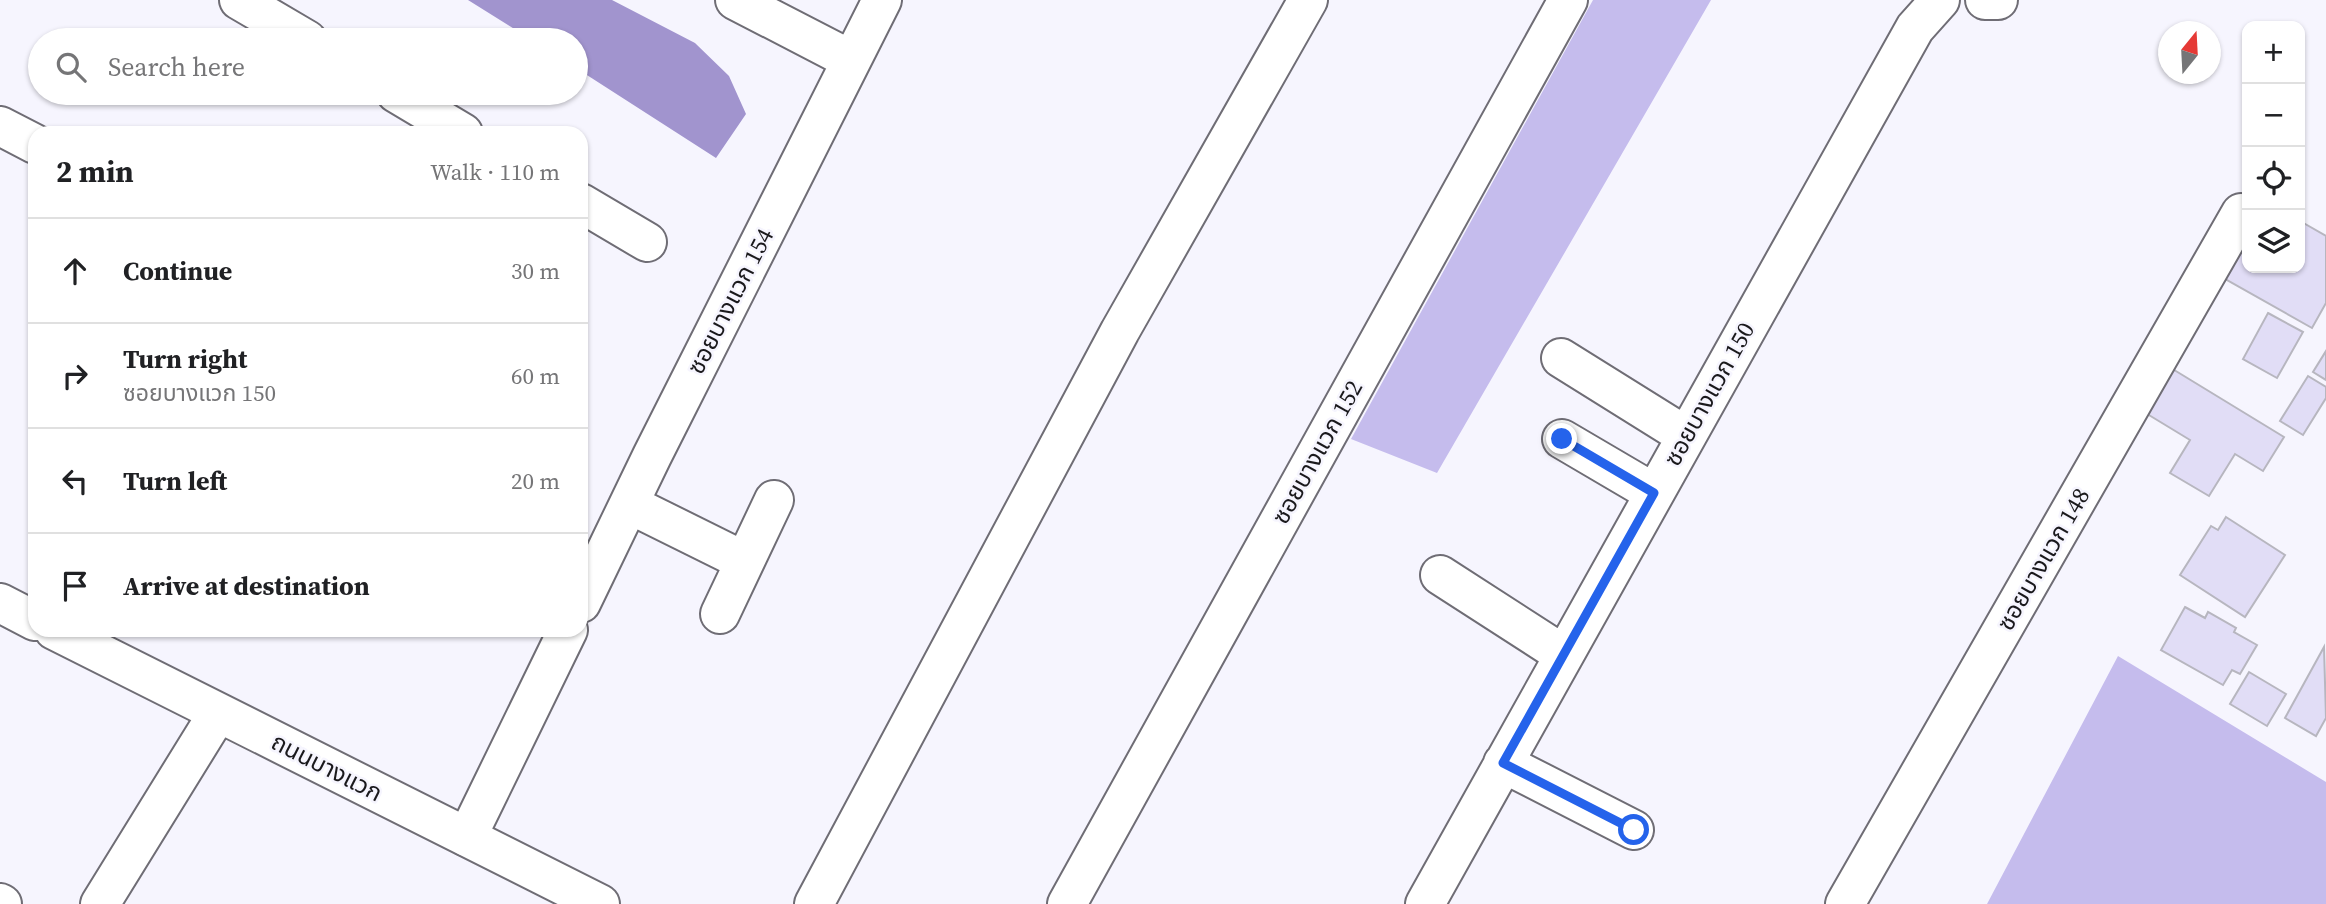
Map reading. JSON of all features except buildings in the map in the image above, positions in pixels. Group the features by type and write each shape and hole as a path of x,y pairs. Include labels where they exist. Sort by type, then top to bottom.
{"street":[{"path":"239,0 287,28"},
{"path":"735,0 851,60"},
{"name":"ซอยบางแวก 154","path":"588,589 882,0"},
{"path":"814,904 1120,331 1308,0"},
{"name":"ซอยบางแวก 152","path":"1067,904 1568,0"},
{"name":"ซอยบางแวก 150","path":"1425,904 1915,27 1940,0"},
{"path":"1985,0 1998,0"},
{"path":"416,105 451,126"},
{"path":"0,126 28,140"},
{"path":"588,207 647,242"},
{"name":"ซอยบางแวก 148","path":"1845,904 2241,214"},
{"path":"1561,358 1686,436"},
{"path":"1562,439 1654,493"},
{"path":"720,614 774,500"},
{"path":"629,504 744,561"},
{"path":"1440,575 1564,655"},
{"path":"0,603 28,617"},
{"name":"ถนนบางแวก","path":"68,637 600,904"},
{"path":"467,837 565,637"},
{"path":"100,904 218,713"},
{"path":"1503,763 1634,830"}],"shaded area":[{"path":"468,0 612,0 695,43 729,76 746,114 716,158 588,76 588,28 513,28"},
{"path":"1593,0 1711,0 1437,473 1351,439"},
{"path":"2118,656 2326,782 2326,904 1987,904"}],"route":[{"path":"1562,439 1654,493 1503,763 1634,830"}]}
